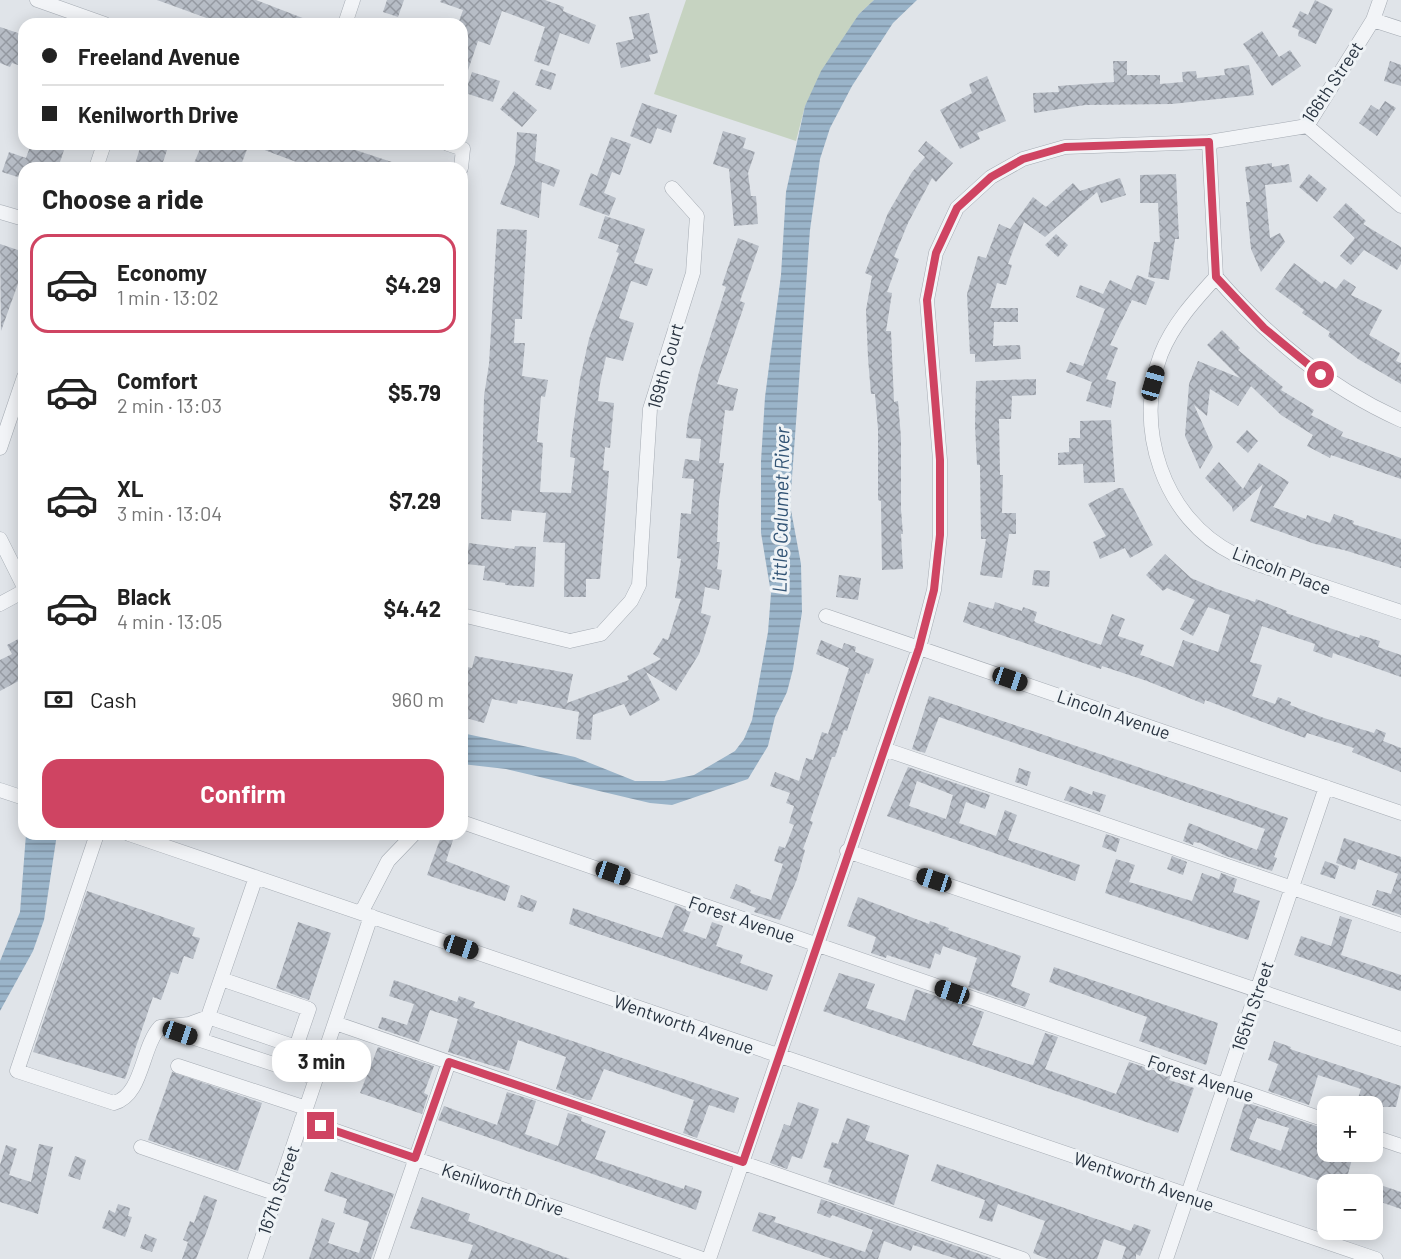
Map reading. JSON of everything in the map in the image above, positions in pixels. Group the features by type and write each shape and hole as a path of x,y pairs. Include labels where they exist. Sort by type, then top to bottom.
{"street":[{"path":"37,0 88,18"},
{"path":"347,18 353,0"},
{"name":"166th Street","path":"709,1259 919,648 934,590 940,535 940,460 927,300 936,253 957,208 991,177 1023,159 1065,147 1209,142 1307,126 1373,20 1380,0"},
{"path":"1373,20 1401,29"},
{"path":"1307,126 1401,207"},
{"path":"1209,142 1216,277 1264,328 1304,363 1337,388 1401,420"},
{"name":"169th Court","path":"468,616 570,641 601,634 617,620 639,585 650,409 693,273 697,216 672,188"},
{"path":"0,212 18,217"},
{"name":"Lincoln Place","path":"1216,277 1190,305 1173,330 1161,354 1153,383 1149,408 1152,435 1169,489 1188,517 1208,537 1233,554 1401,612"},
{"path":"0,448 18,395"},
{"path":"0,539 18,576"},
{"path":"0,604 18,593"},
{"name":"Lincoln Avenue","path":"826,616 1401,813"},
{"path":"884,749 1401,925"},
{"name":"165th Street","path":"1166,1259 1326,788"},
{"path":"0,790 18,796"},
{"name":"Forest Avenue","path":"468,824 1317,1117"},
{"path":"95,840 17,1071 114,1103 125,1100 133,1090 152,1036 160,1027 189,1024 208,1017 296,1047"},
{"name":"Wentworth Avenue","path":"147,840 1376,1259"},
{"path":"366,915 388,861 408,840"},
{"path":"848,851 1401,1039"},
{"path":"200,1040 256,877"},
{"name":"167th Street","path":"255,1259 335,1023 366,915"},
{"path":"220,979 309,1009 289,1069"},
{"path":"335,1023 1023,1259"},
{"path":"160,1027 316,1078"},
{"path":"386,1257 415,1158 449,1062"},
{"name":"Kenilworth Drive","path":"178,1066 415,1158 703,1259"},
{"path":"1383,1140 1401,1146"},
{"path":"141,1147 277,1194"}],"green space":[{"path":"686,0 874,0 859,14 805,106 796,141 654,94"}],"water":[{"name":"Little Calumet River","path":"874,0 917,0 893,23 852,86 830,128 820,159 810,230 790,505 801,564 802,612 793,669 787,692 775,717 768,746 748,779 672,805 650,803 506,769 468,765 468,734 575,757 635,781 664,781 694,775 735,751 744,739 752,720 768,632 771,593 761,533 761,461 765,397 781,275 786,192 805,106 821,71 859,14"},
{"path":"26,840 56,840 44,920 33,951 0,1011 0,961 20,912"}],"building":[{"path":"157,0 256,0 303,18 206,18"},
{"path":"387,0 404,0 398,17 383,12"},
{"path":"441,0 545,0 564,7 563,11 596,25 589,44 560,33 549,66 534,61 545,27 502,11 490,45 478,41 468,70 468,18 460,18 463,10 440,2"},
{"path":"1315,0 1333,9 1316,44 1298,36 1299,30 1292,27 1300,11 1308,15"},
{"path":"649,13 658,53 649,55 651,61 621,68 616,43 634,39 629,17"},
{"path":"0,27 18,33 18,65 12,63 10,67 0,63"},
{"path":"1262,31 1279,57 1290,50 1301,66 1272,86 1243,44"},
{"path":"1113,61 1127,61 1127,75 1160,75 1160,84 1183,82 1182,72 1196,71 1197,78 1225,75 1224,69 1249,65 1254,95 1172,104 1085,105 1034,113 1033,93 1059,92 1058,86 1114,82"},
{"path":"1390,61 1401,65 1401,86 1384,81"},
{"path":"541,69 556,74 551,90 535,85"},
{"path":"472,72 500,81 493,102 468,94"},
{"path":"987,76 1006,121 977,133 980,139 960,149 940,110 972,93 969,84"},
{"path":"514,91 537,110 522,127 500,109"},
{"path":"1385,101 1396,108 1377,136 1359,123 1371,105 1379,110"},
{"path":"642,103 677,115 671,133 657,128 651,144 630,136"},
{"path":"723,131 746,138 743,148 755,152 748,173 751,196 756,196 758,224 734,226 729,169 713,164"},
{"path":"517,132 537,134 535,161 560,170 554,187 542,182 539,218 500,204 515,164"},
{"path":"611,137 631,144 620,175 612,172 604,193 616,198 609,216 579,205 591,173 597,176"},
{"path":"926,141 953,163 936,182 932,178 908,223 894,257 899,259 887,292 892,293 886,331 891,331 894,402 898,401 901,438 903,569 882,570 881,501 878,500 878,429 875,394 871,394 866,310 872,276 865,273 888,213 912,172 925,157 918,151"},
{"path":"29,150 64,150 60,162 18,162 18,177 2,172 9,152 26,158"},
{"path":"139,150 167,150 163,162 136,162"},
{"path":"200,150 247,150 242,162 194,162"},
{"path":"265,150 355,150 392,162 296,162"},
{"path":"1272,163 1272,167 1289,164 1292,182 1265,185 1270,238 1280,233 1285,242 1261,272 1251,249 1246,202 1250,202 1245,167"},
{"path":"1176,174 1179,239 1175,239 1169,280 1148,277 1154,242 1160,242 1158,203 1140,203 1140,175"},
{"path":"1309,174 1327,189 1317,202 1299,187"},
{"path":"1120,178 1126,195 1101,203 1097,192 1045,237 1024,222 1008,264 1012,265 1006,285 997,283 990,308 1018,308 1018,322 994,322 993,346 1020,345 1021,359 975,362 975,354 970,354 967,294 978,256 986,258 999,224 1010,229 1033,197 1046,207 1073,183 1080,191"},
{"path":"1346,203 1366,221 1363,224 1401,247 1401,264 1397,270 1364,250 1351,265 1340,256 1355,238 1333,217"},
{"path":"605,216 645,229 634,263 653,269 647,286 631,281 619,318 634,323 623,361 606,357 600,384 598,401 614,403 610,448 605,447 603,470 609,471 600,579 586,579 586,597 564,597 565,543 543,542 546,513 512,510 511,521 481,519 484,396 489,364 497,229 527,230 522,319 515,319 514,343 525,343 522,376 548,380 545,397 541,396 537,442 543,443 540,492 571,493 575,458 570,457 580,379 589,339 619,253 616,252 619,245 598,238"},
{"path":"1056,234 1068,245 1058,257 1045,245"},
{"path":"738,238 759,246 740,301 745,303 717,384 738,389 733,411 725,410 719,463 724,463 717,542 720,542 717,569 722,570 719,590 705,587 701,613 711,616 699,654 676,691 646,672 660,700 630,716 624,704 593,715 591,740 576,739 579,712 518,700 517,704 492,699 484,723 468,719 468,667 472,668 475,656 573,674 567,703 629,680 627,676 661,659 653,654 663,638 668,640 681,599 675,598 681,559 677,558 681,513 691,514 694,479 682,478 685,459 699,461 701,439 686,438 688,420 699,372 726,287 722,285"},
{"path":"0,244 18,250 18,284 1,331"},
{"path":"1294,263 1322,284 1324,281 1336,289 1344,279 1356,287 1351,295 1382,310 1369,335 1400,353 1396,361 1401,363 1401,384 1358,359 1328,336 1330,332 1302,313 1304,310 1275,289"},
{"path":"1137,275 1155,282 1146,305 1132,300 1110,345 1118,348 1106,379 1116,382 1111,408 1086,401 1092,382 1066,372 1070,362 1083,366 1105,309 1076,297 1080,285 1103,294 1110,280 1131,290"},
{"path":"1222,330 1240,348 1238,350 1283,387 1281,390 1314,410 1311,415 1343,432 1341,436 1401,458 1401,479 1331,455 1330,458 1307,446 1313,435 1281,415 1251,386 1238,406 1210,389 1207,416 1194,405 1213,447 1200,469 1185,436 1189,384 1198,361 1240,378 1207,345"},
{"path":"1036,379 1036,395 1012,396 1011,419 999,419 1000,475 1003,475 1002,513 1016,513 1016,534 1009,534 1002,578 980,575 986,539 981,539 980,465 977,465 975,426 976,381"},
{"path":"1111,420 1115,482 1084,483 1083,464 1058,465 1058,453 1069,452 1069,438 1080,438 1080,421"},
{"path":"1247,430 1258,441 1248,453 1236,442"},
{"path":"1219,462 1243,489 1259,463 1289,482 1273,507 1306,519 1307,515 1330,523 1334,514 1354,521 1353,524 1401,539 1401,568 1344,550 1315,544 1250,521 1263,484 1233,512 1232,507 1205,478"},
{"path":"1118,488 1123,488 1153,545 1130,558 1125,548 1100,559 1093,542 1106,536 1088,504"},
{"path":"469,543 514,549 515,546 536,547 534,587 505,585 505,583 483,580 485,566 468,564"},
{"path":"1165,554 1191,578 1255,602 1256,599 1287,611 1286,613 1359,638 1360,635 1380,641 1378,647 1401,655 1401,677 1333,653 1332,658 1313,651 1315,644 1262,626 1250,662 1262,665 1252,696 1275,704 1278,697 1291,702 1290,705 1324,718 1374,733 1376,729 1386,733 1383,741 1401,748 1401,772 1352,752 1354,748 1307,733 1305,738 1205,700 1204,704 1147,681 1102,666 1101,669 963,622 969,602 993,609 995,602 1022,611 1023,607 1037,612 1034,621 1037,623 1101,645 1112,614 1125,619 1118,636 1144,645 1140,655 1173,667 1183,640 1218,652 1230,615 1208,607 1193,636 1180,629 1195,600 1167,588 1163,591 1146,575"},
{"path":"1034,570 1050,571 1049,587 1032,585"},
{"path":"839,575 861,578 858,600 836,597"},
{"path":"18,639 18,681 0,691 0,660 12,654 7,645"},
{"path":"821,640 842,649 844,643 856,647 855,652 874,659 869,674 866,673 847,731 844,730 835,757 832,757 810,821 813,822 803,849 805,850 797,879 780,920 754,912 756,908 730,898 736,884 751,890 750,893 771,900 783,864 774,861 779,846 785,848 794,825 789,823 794,806 786,803 790,793 770,786 775,772 799,781 806,758 813,760 822,732 828,734 849,668 816,654"},
{"path":"929,696 1288,818 1274,857 1277,858 1272,871 1226,856 1200,843 1194,842 1193,845 1183,841 1189,823 1257,850 1265,829 939,717 925,753 912,749"},
{"path":"908,767 990,795 985,809 966,802 959,823 996,836 1005,810 1017,815 1008,840 1080,865 1075,881 887,816","holes":["917,781 953,795 946,819 909,806"]},
{"path":"1019,768 1031,772 1027,786 1015,782"},
{"path":"1070,786 1092,795 1093,791 1106,795 1100,812 1064,800"},
{"path":"1106,834 1120,839 1116,852 1102,847"},
{"path":"1344,838 1401,857 1401,915 1372,905 1377,890 1391,894 1398,874 1358,859 1355,870 1336,863"},
{"path":"440,840 453,840 446,861 510,886 505,901 427,875"},
{"path":"1172,856 1187,862 1183,875 1167,869"},
{"path":"1116,859 1135,865 1129,882 1192,901 1202,873 1219,879 1221,873 1237,879 1233,892 1260,901 1248,940 1105,893"},
{"path":"1325,861 1339,866 1335,879 1320,874"},
{"path":"87,891 195,928 192,936 200,938 193,959 184,956 178,974 171,972 161,1000 153,997 125,1079 33,1052"},
{"path":"521,895 537,901 533,912 517,907"},
{"path":"858,897 929,924 930,921 949,928 948,930 1021,956 1011,986 1030,994 1025,1007 968,987 977,958 943,946 940,955 935,953 930,969 887,955 886,958 871,953 876,937 847,926"},
{"path":"675,905 691,911 683,931 706,939 712,922 723,926 716,946 743,955 740,963 773,975 767,991 569,924 573,908 662,938"},
{"path":"1340,916 1352,920 1341,955 1401,975 1401,991 1294,955 1301,936 1331,946"},
{"path":"298,922 331,933 309,1000 276,988"},
{"path":"1054,967 1218,1023 1206,1065 1139,1041 1147,1017 1049,982"},
{"path":"839,973 875,984 866,1008 905,1021 915,989 984,1012 972,1045 1028,1064 1033,1065 1045,1033 1058,1037 1045,1069 1116,1094 1129,1062 1171,1076 1169,1080 1194,1088 1178,1133 823,1011"},
{"path":"394,980 457,1002 459,996 475,1002 473,1007 739,1098 734,1113 709,1105 697,1138 683,1133 694,1100 604,1069 591,1100 587,1100 556,1089 566,1057 518,1040 509,1071 448,1052 458,1019 430,1010 419,1042 378,1028 382,1017 407,1025 414,1004 389,996"},
{"path":"1274,1041 1291,1047 1290,1049 1401,1086 1396,1107 1383,1107 1383,1096 1359,1096 1361,1089 1318,1075 1309,1105 1268,1091 1278,1064 1268,1060"},
{"path":"378,1047 434,1066 424,1093 428,1095 422,1114 360,1093"},
{"path":"172,1072 262,1103 238,1171 148,1140"},
{"path":"507,1092 536,1101 525,1134 558,1146 568,1113 582,1117 581,1121 606,1131 595,1159 684,1189 685,1185 702,1191 696,1210 438,1120 444,1106 497,1125"},
{"path":"798,1102 819,1109 802,1159 792,1156 787,1169 770,1163 784,1124 790,1126"},
{"path":"1245,1102 1317,1126 1317,1162 1351,1162 1348,1174 1317,1174 1317,1180 1230,1150","holes":["1257,1118 1289,1128 1281,1151 1249,1139"]},
{"path":"847,1118 870,1126 865,1140 909,1155 894,1205 828,1182 832,1170 823,1167 832,1142 838,1144"},
{"path":"39,1144 53,1147 38,1214 0,1202 0,1165 6,1145 17,1149 9,1175 31,1182"},
{"path":"75,1156 86,1160 80,1180 68,1176"},
{"path":"937,1164 1131,1231 1134,1224 1151,1230 1140,1256 1136,1254 1136,1259 1122,1259 1126,1247 1104,1239 1097,1259 1048,1259 1033,1253 1045,1221 998,1204 992,1222 979,1218 985,1200 931,1181"},
{"path":"331,1172 394,1194 371,1259 309,1259 322,1218 335,1223 328,1243 359,1253 369,1222 343,1213 347,1199 324,1191"},
{"path":"1383,1186 1401,1192 1401,1209 1383,1203"},
{"path":"204,1195 217,1200 208,1228 196,1259 182,1259 188,1242 183,1240 190,1221 194,1223"},
{"path":"422,1197 470,1214 468,1221 570,1259 468,1259 473,1245 410,1228"},
{"path":"821,1199 991,1259 957,1259 913,1245 911,1251 884,1241 878,1259 832,1259 752,1231 759,1212 776,1217 774,1222 865,1252 873,1230 832,1215 830,1218 817,1213"},
{"path":"118,1204 130,1208 128,1216 132,1217 125,1237 102,1228 109,1210 115,1213"},
{"path":"145,1234 157,1239 152,1252 140,1248"}],"route":[{"path":"321,1126 415,1158 449,1062 743,1162 919,648 934,590 940,535 940,460 927,300 936,253 957,208 991,177 1023,159 1065,147 1209,142 1216,277 1264,328 1321,375"}]}
